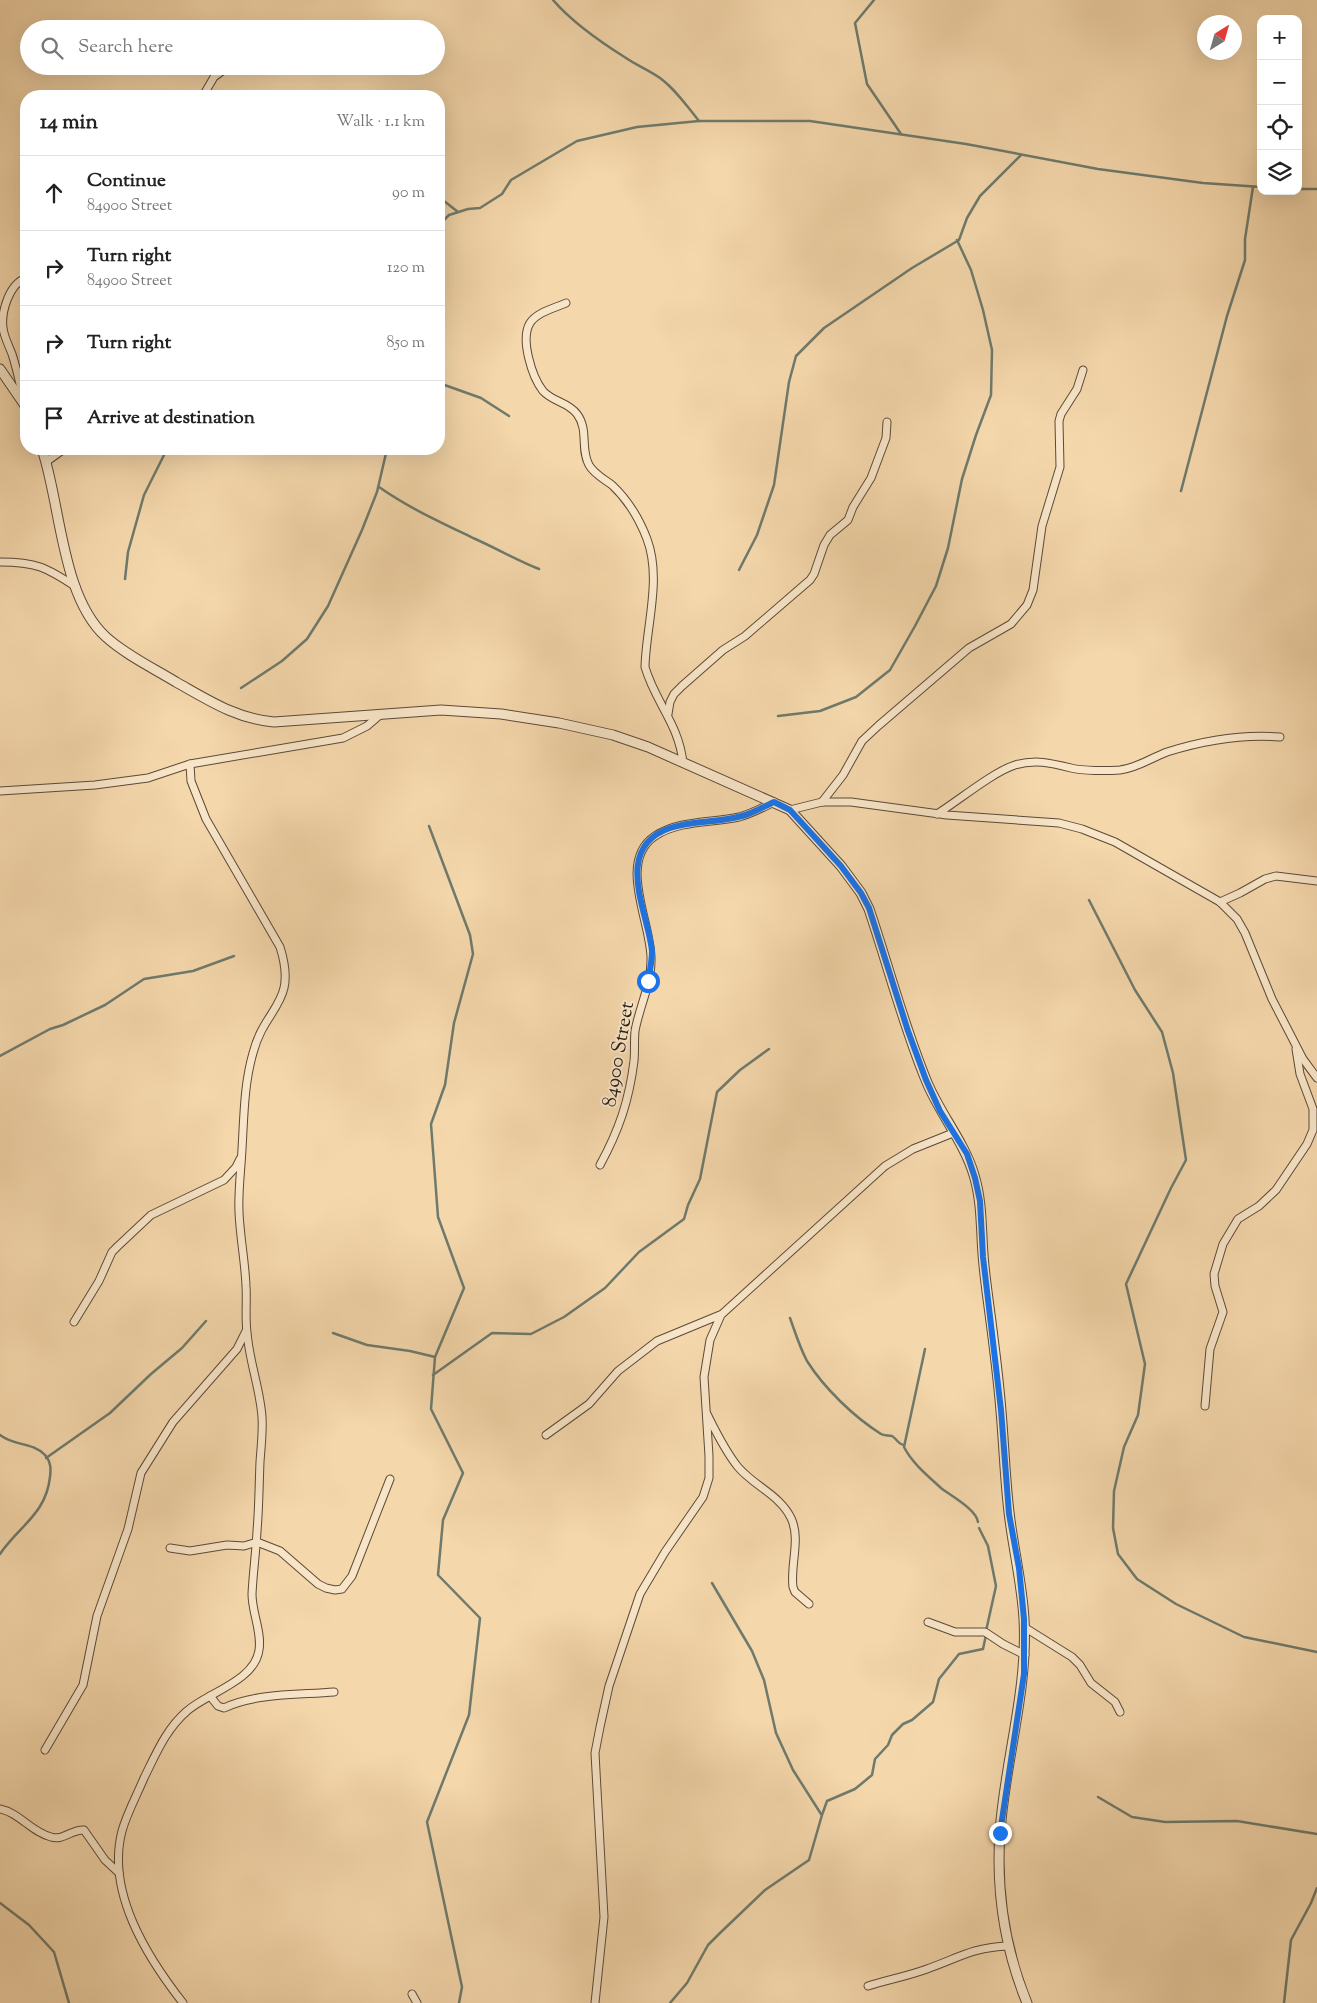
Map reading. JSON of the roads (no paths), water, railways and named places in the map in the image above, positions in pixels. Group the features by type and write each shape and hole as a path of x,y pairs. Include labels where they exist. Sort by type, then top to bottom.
{"street":[{"path":"206,90 215,75"},
{"path":"20,283 11,293 2,314 3,331 20,385"},
{"path":"566,303 539,315 530,322 526,333 526,349 538,383 543,391 551,398 573,409 582,422 588,463 594,471 626,499 640,521 648,540 652,559 653,589 645,667 648,679 668,714 679,740 684,763"},
{"path":"0,369 20,397"},
{"path":"822,802 843,775 862,741 969,648 1011,624 1027,605 1033,590 1042,526 1060,467 1059,421 1061,414 1077,389 1083,370"},
{"path":"668,714 670,702 674,694 682,686 723,650 744,636 810,580 824,545 830,535 848,520 853,507 871,478 886,438 887,422"},
{"path":"44,455 71,576 81,601 93,623 116,646 218,706 260,721 274,722 442,710 501,714 559,723 613,735 684,763 790,810 841,866 861,893 869,908 881,951 923,1072 940,1111 967,1154 980,1201 983,1257 1001,1410 1009,1514 1019,1568 1025,1655 1024,1674 1000,1833 1000,1878 1004,1928 1013,1969 1027,2003"},
{"path":"46,462 56,455"},
{"path":"0,562 36,564 48,568 76,587"},
{"path":"0,791 94,786 148,778 190,764 343,738 367,726 381,714"},
{"path":"937,814 999,773 1012,766 1026,762 1050,762 1078,769 1122,770 1167,752 1201,744 1248,736 1280,737"},
{"path":"183,2003 142,1939 128,1911 119,1873 122,1832 162,1741 185,1712 200,1700 236,1681 255,1663 259,1653 260,1639 254,1616 252,1596 257,1542 262,1415 252,1370 247,1331 246,1284 238,1211 248,1073 255,1044 284,992 286,966 280,947 206,819 191,781 190,764"},
{"name":"84900 Street","path":"600,1165 616,1136 624,1116 634,1059 635,1032 652,964 652,950 638,895 638,863 644,849 653,837 669,828 740,817 774,802"},
{"path":"790,810 822,802 851,802 937,814 1059,823 1082,829 1115,842 1220,902 1237,919 1245,933 1272,999 1295,1044 1317,1078"},
{"path":"1220,902 1265,879 1276,876 1317,881"},
{"path":"1205,1406 1210,1349 1224,1312 1215,1286 1214,1274 1223,1244 1238,1219 1259,1206 1276,1190 1307,1144 1313,1130 1313,1109 1300,1074 1295,1044"},
{"path":"595,2003 604,1917 595,1753 609,1686 640,1594 665,1552 703,1497 709,1478 704,1377 712,1332 721,1315 885,1166 913,1148 953,1133"},
{"path":"74,1322 99,1281 112,1252 118,1246 152,1215 224,1180 236,1167 242,1154"},
{"path":"546,1435 589,1404 618,1371 657,1341 721,1315"},
{"path":"46,1750 83,1685 97,1616 116,1558 128,1529 141,1473 173,1422 237,1349 247,1331"},
{"path":"706,1411 717,1433 739,1467 775,1498 791,1518 794,1530 793,1587 795,1592 809,1604"},
{"path":"170,1548 190,1551 227,1545 244,1546 257,1542 280,1551 318,1584 335,1590 342,1588 352,1576 390,1479"},
{"path":"928,1622 955,1632 985,1632 1025,1655"},
{"path":"1024,1627 1072,1657 1080,1665 1091,1682 1115,1702 1120,1712"},
{"path":"210,1696 218,1706 224,1708 232,1704 254,1699 334,1692"},
{"path":"0,1809 14,1813 50,1837 60,1837 78,1830 84,1830 105,1860 119,1873"},
{"path":"868,1986 927,1969 970,1951 989,1946 1008,1946"},
{"path":"412,1994 417,2003"}],"waterway":[{"path":"553,0 597,39 665,82 681,98 699,121"},
{"path":"874,0 855,23 867,84 901,134"},
{"path":"445,219 449,215 468,209 480,208 502,194 511,180 577,141 637,127 699,121 810,121 966,144 1098,169 1203,183 1257,187"},
{"path":"739,570 757,535 774,485 789,382 796,356 824,328 912,268 959,240 967,218 980,196 1021,155"},
{"path":"1181,491 1227,316 1245,260 1245,239 1253,187"},
{"path":"1302,189 1317,189"},
{"path":"445,202 458,212"},
{"path":"778,716 820,711 856,697 890,670 936,586 948,548 962,479 991,395 992,350 971,270 957,240"},
{"path":"445,385 481,398 509,416"},
{"path":"125,579 128,552 144,495 164,455"},
{"path":"241,688 282,661 307,639 328,606 377,492 386,455"},
{"path":"379,487 425,514 539,569"},
{"path":"429,826 470,935 473,954 454,1023 445,1085 431,1124 438,1217 464,1288 435,1357 431,1409 463,1473 443,1520 438,1575 480,1618 469,1715 427,1822 462,1987 459,2003"},
{"path":"1089,900 1135,990 1162,1032 1173,1073 1186,1160 1126,1284 1145,1364 1138,1415 1124,1447 1114,1491 1113,1528 1118,1554 1137,1579 1176,1604 1244,1637 1317,1652"},
{"path":"0,1056 50,1029 63,1025 105,1005 144,979 193,971 234,956"},
{"path":"433,1375 492,1333 531,1334 564,1317 605,1288 639,1252 684,1219 700,1179 717,1092 740,1070 769,1049"},
{"path":"790,1318 807,1361 831,1391 850,1411 871,1427 882,1435 892,1436 904,1445"},
{"path":"46,1458 110,1413 182,1348 206,1321"},
{"path":"333,1333 367,1345 410,1351 435,1357"},
{"path":"925,1349 904,1447 911,1458 941,1488 973,1512 978,1522"},
{"path":"0,1435 40,1451 45,1455 50,1466 50,1477 43,1501 31,1519 0,1554"},
{"path":"979,1528 988,1546 996,1586 986,1631"},
{"path":"712,1583 752,1651 764,1680 776,1733 793,1770 821,1814"},
{"path":"670,2003 687,1983 708,1945 765,1890 809,1860 827,1801 855,1789 872,1775 875,1759 888,1745 892,1735 903,1724 912,1720 933,1702 939,1679 959,1654 983,1649 986,1635"},
{"path":"1098,1797 1132,1817 1165,1822 1237,1821 1317,1834"},
{"path":"1284,2003 1291,1940 1317,1888"},
{"path":"0,1903 29,1925 54,1952 69,2003"}]}
